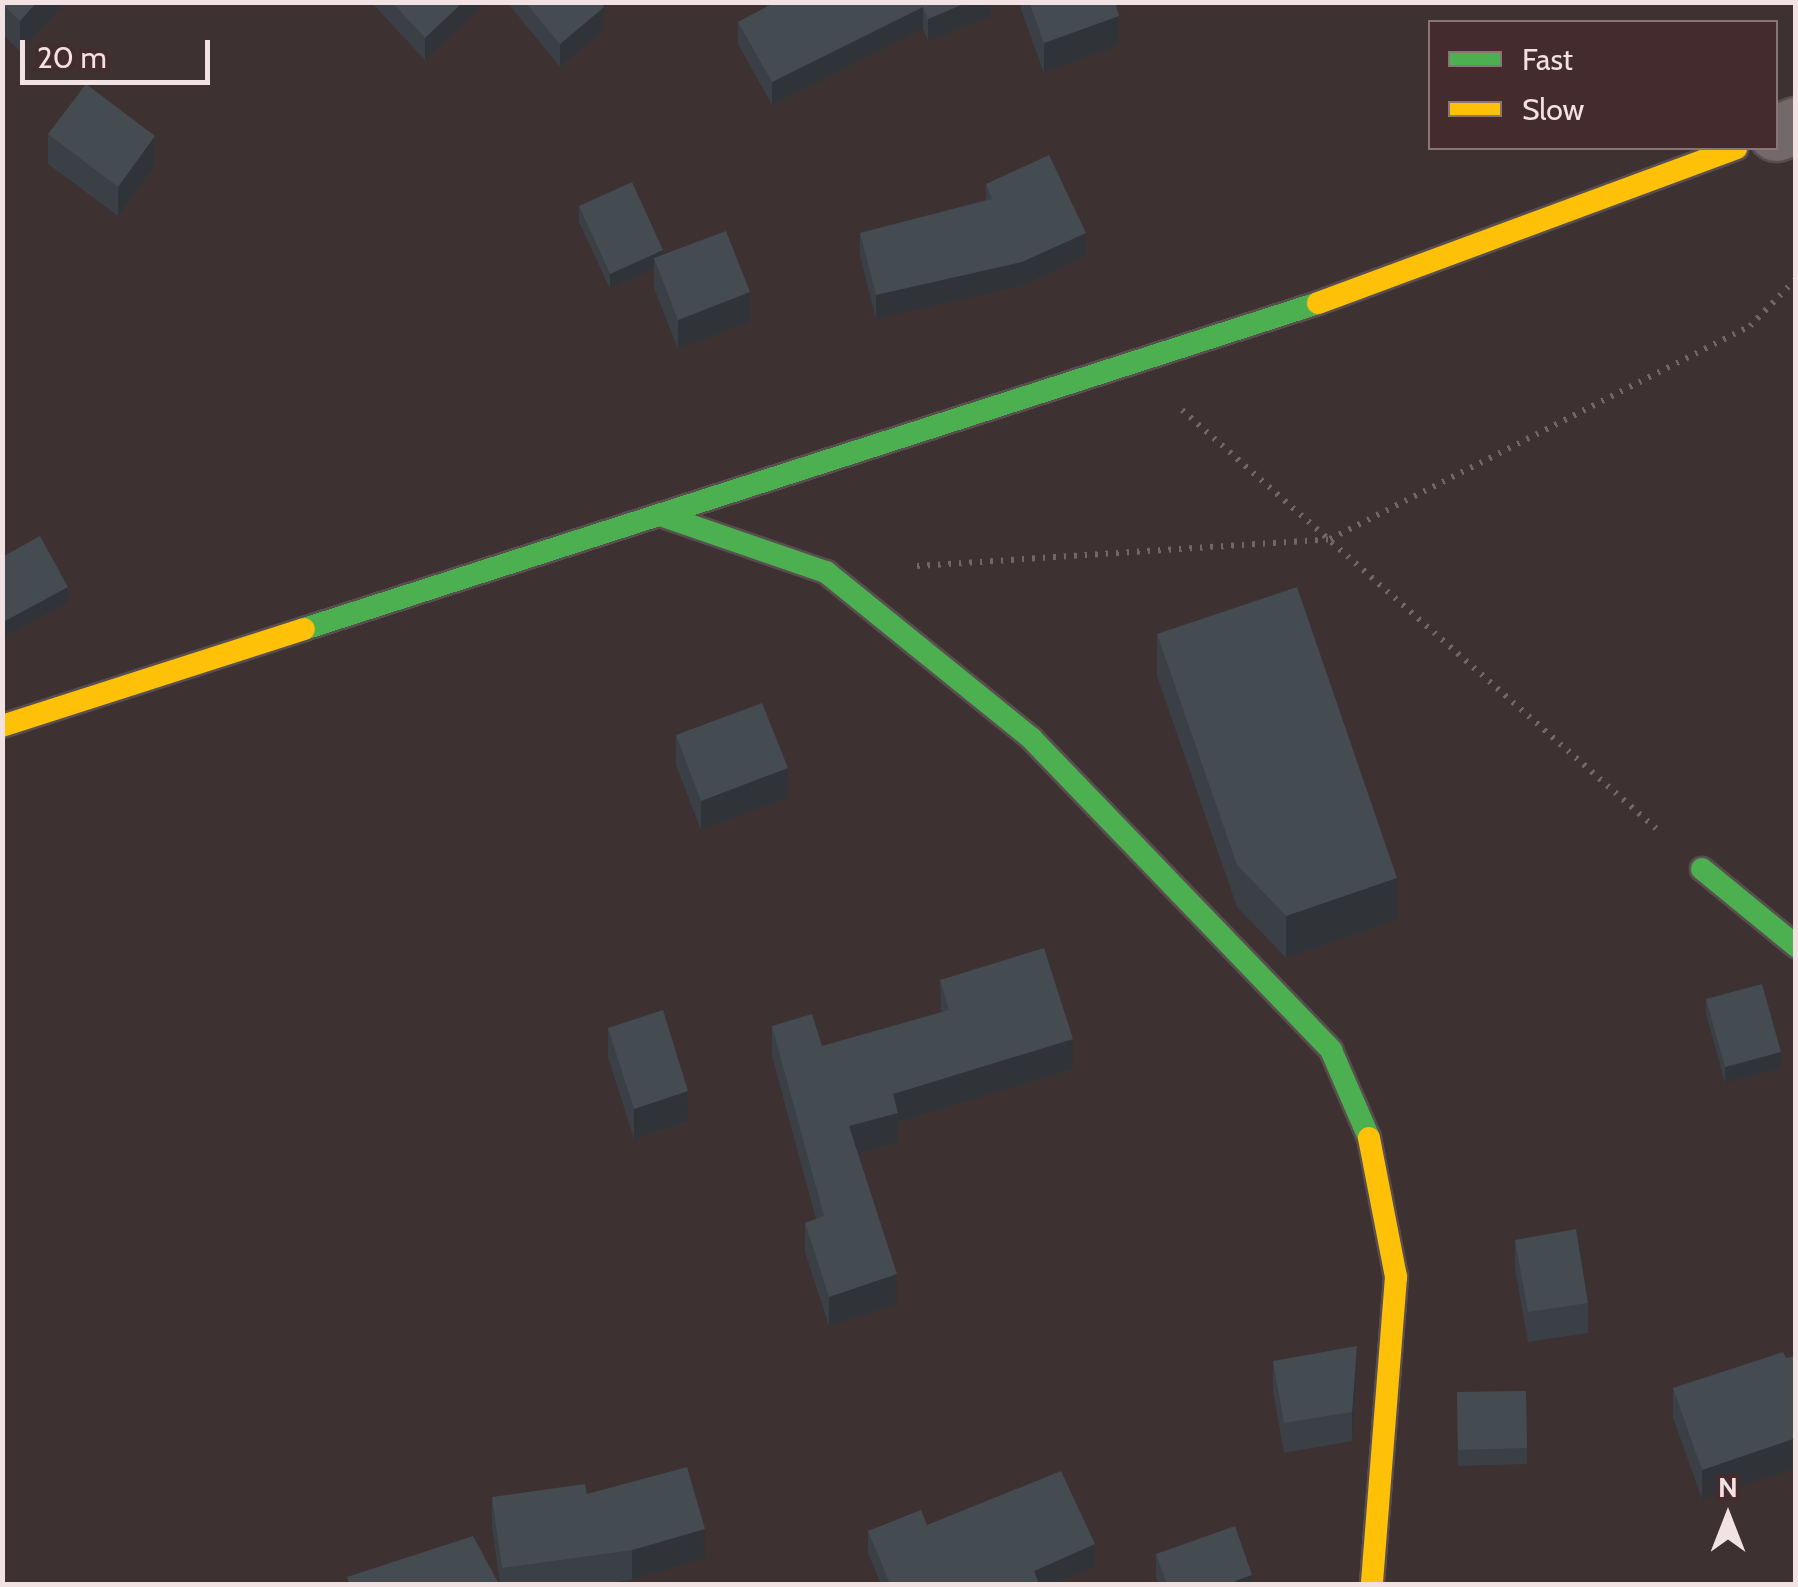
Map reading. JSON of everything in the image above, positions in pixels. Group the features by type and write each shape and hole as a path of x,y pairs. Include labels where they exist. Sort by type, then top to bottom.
{"street":[{"path":"2,726 1364,288 1731,150"},
{"path":"660,515 826,572 1031,738 1331,1050 1367,1126 1396,1277 1372,1584"},
{"path":"1702,870 1796,946"}],"path":[{"path":"826,572 1330,539 1750,326 1796,279"},
{"path":"1130,364 1702,870"}],"building":[{"path":"2,2 37,2 20,21"},
{"path":"392,2 463,2 425,38"},
{"path":"525,2 601,2 604,7 560,44"},
{"path":"776,2 968,2 928,19 923,7 772,82 738,22"},
{"path":"1029,2 1115,2 1119,16 1044,43"},
{"path":"86,84 155,136 118,187 48,134"},
{"path":"1049,155 1086,233 1022,262 876,295 860,233 992,199 986,184"},
{"path":"632,182 663,250 610,274 579,206"},
{"path":"726,231 750,292 678,320 654,258"},
{"path":"40,536 68,587 5,621 2,557"},
{"path":"1297,587 1397,878 1286,916 1237,865 1157,634"},
{"path":"762,703 788,768 701,801 676,735"},
{"path":"1044,948 1073,1039 893,1094 898,1113 849,1126 897,1274 829,1297 805,1223 824,1216 772,1026 812,1014 822,1046 949,1010 940,980"},
{"path":"1762,984 1781,1052 1725,1067 1706,999"},
{"path":"663,1010 688,1091 634,1109 608,1028"},
{"path":"1576,1229 1588,1303 1528,1312 1515,1240"},
{"path":"1357,1346 1352,1412 1284,1423 1273,1361"},
{"path":"1783,1352 1786,1358 1796,1356 1796,1438 1702,1470 1673,1388"},
{"path":"1526,1391 1527,1448 1458,1450 1457,1392"},
{"path":"687,1467 705,1529 632,1550 502,1568 492,1497 585,1484 587,1494"},
{"path":"1061,1471 1095,1544 1034,1571 1039,1584 890,1584 868,1531 921,1510 927,1525"},
{"path":"1235,1526 1252,1575 1235,1581 1237,1584 1167,1584 1156,1554"},
{"path":"473,1536 499,1584 349,1584 347,1577"}],"traffic: fast":[{"path":"304,629 1318,303"},
{"path":"660,515 826,572 1031,738 1331,1050 1369,1138"},
{"path":"1702,869 1796,946"}],"traffic: slow":[{"path":"1318,303 1731,150"},
{"path":"2,726 304,629"},
{"path":"1369,1138 1396,1277 1372,1584"}]}
